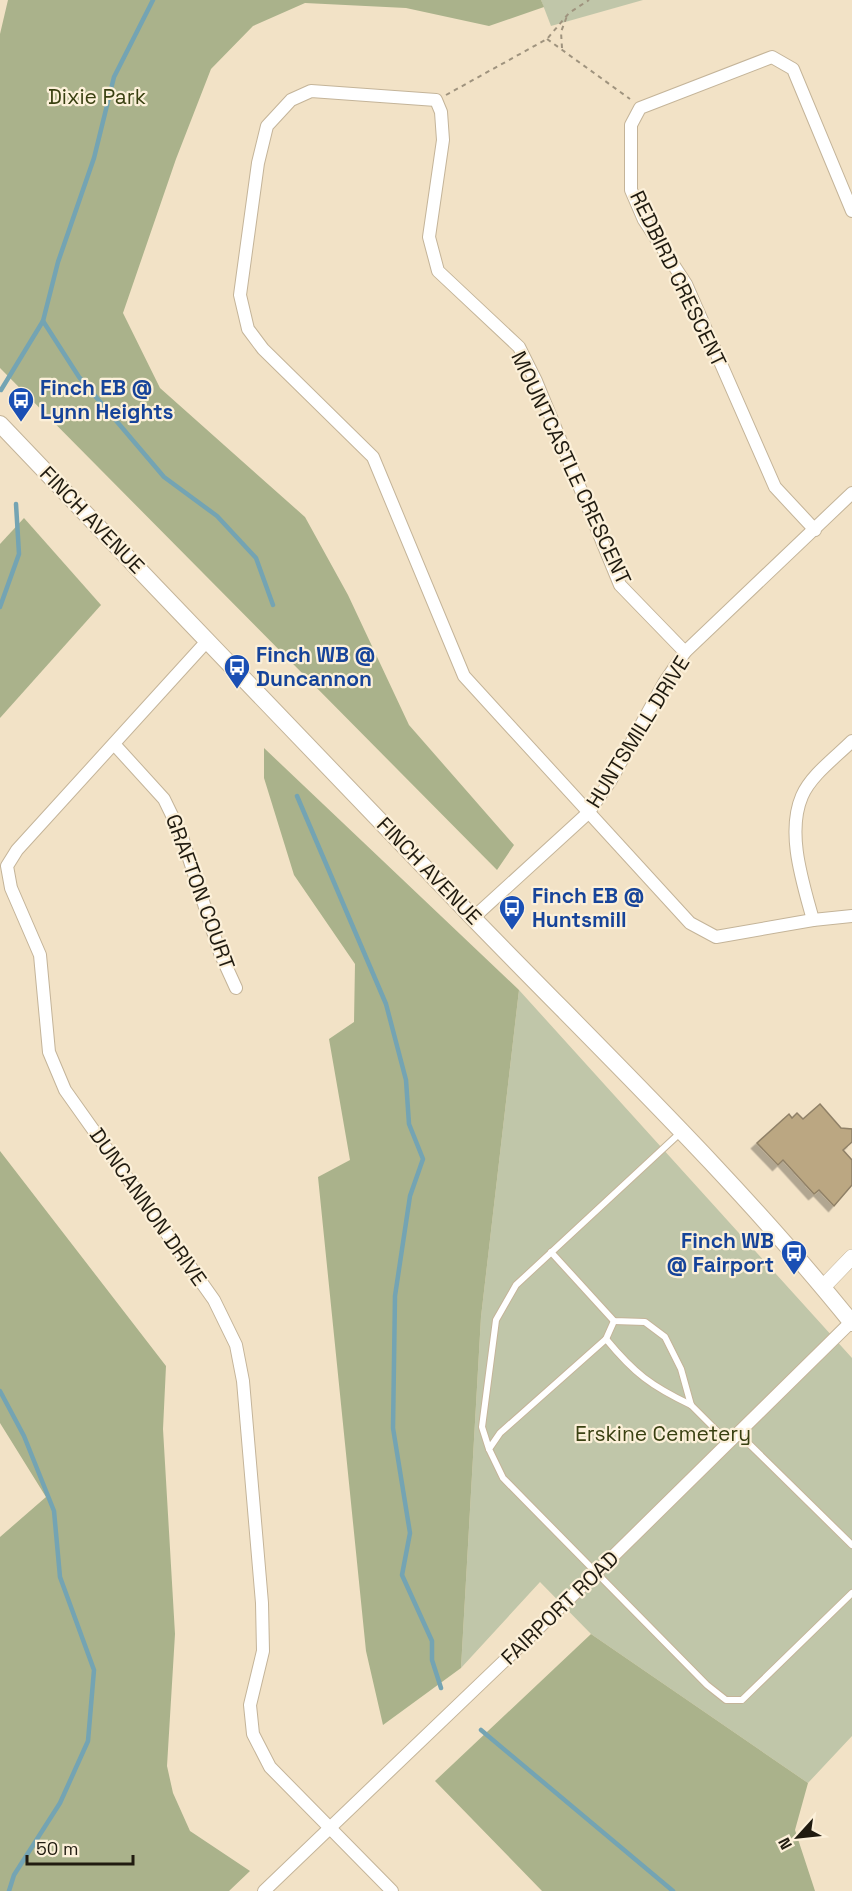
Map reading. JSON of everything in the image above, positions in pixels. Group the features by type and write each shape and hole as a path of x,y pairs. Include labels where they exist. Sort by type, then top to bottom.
{"main road":[{"name":"FINCH AVENUE","path":"0,424 473,918 683,1131 824,1286 851,1322"}],"street":[{"path":"640,108 772,57 793,69 852,211"},
{"path":"436,100 311,91 291,100 267,126 258,163 240,295 248,329 263,349 373,457 464,676 690,922 716,937 813,920 852,916"},
{"name":"MOUNTCASTLE CRESCENT","path":"436,100 441,112 443,140 429,237 438,271 519,347 536,381 620,585 685,652"},
{"name":"REDBIRD CRESCENT","path":"640,108 631,125 631,190 644,220 686,284 775,487 815,530"},
{"name":"HUNTSMILL DRIVE","path":"473,918 588,813 611,780 664,683 685,652 852,493"},
{"name":"DUNCANNON DRIVE","path":"208,640 17,850 7,867 11,888 40,955 49,1052 65,1090 214,1300 236,1345 243,1381 262,1603 263,1651 250,1705 253,1734 270,1767 392,1891"},
{"path":"813,920 795,834 802,796 823,770 852,741"},
{"name":"GRAFTON COURT","path":"114,744 164,799 181,834 220,953 236,988"},
{"path":"824,1286 852,1257"},
{"name":"FAIRPORT ROAD","path":"264,1891 597,1572 851,1322"}],"lane":[{"path":"683,1131 516,1285 496,1320 482,1427 489,1449 503,1478 707,1685 726,1700 742,1700 852,1593"},
{"path":"551,1252 614,1321 645,1322 665,1337 681,1369 691,1405"},
{"path":"489,1449 500,1433 606,1339 614,1321"},
{"path":"606,1339 622,1359 653,1387 691,1405 729,1443"},
{"path":"739,1434 852,1545"}],"path":[{"path":"436,100 548,39 569,13 589,0"},
{"path":"562,48 561,32 569,13"},
{"path":"548,39 640,108"}],"green space":[{"name":"Dixie Park","path":"8,0 541,0 544,7 489,26 406,8 305,3 253,26 211,69 176,159 123,313 160,388 305,517 348,595 409,725 514,845 497,870 0,368 0,34"},
{"path":"541,0 643,0 551,26"},
{"path":"24,518 101,605 0,718 0,544"},
{"path":"264,748 519,990 481,1317 461,1668 383,1725 366,1651 318,1177 350,1160 329,1039 354,1022 355,964 294,875 264,778"},
{"name":"Erskine Cemetery","path":"519,990 852,1358 852,1736 808,1783 591,1634 540,1582 461,1668 481,1317"},
{"path":"0,1151 166,1366 163,1429 175,1634 167,1766 173,1793 190,1831 250,1871 229,1891 0,1891 0,1537 46,1497 0,1423"},
{"path":"591,1634 808,1783 795,1830 815,1891 542,1891 435,1781"}],"building":[{"path":"820,1104 841,1128 852,1129 852,1142 843,1150 852,1160 852,1185 834,1206 819,1190 814,1194 783,1160 778,1165 757,1143 789,1114 792,1118 797,1113 803,1119"}],"waterway":[{"path":"1,390 43,321 58,262 94,158 114,77 153,0"},
{"path":"43,321 79,377 164,477 217,516 256,558 273,605"},
{"path":"0,607 19,554 16,504"},
{"path":"297,796 386,1004 406,1080 409,1124 423,1159 410,1196 395,1296 393,1428 410,1533 402,1575 432,1641 432,1660 441,1688"},
{"path":"0,1391 24,1436 54,1511 60,1577 94,1670 88,1741 60,1803 14,1875 9,1891"},
{"path":"481,1730 673,1891"}],"place":[{"name":"Finch EB @ Lynn Heights","path":"21,423"},
{"name":"Finch WB @ Duncannon","path":"237,690"},
{"name":"Finch EB @ Huntsmill","path":"512,931"},
{"name":"Finch WB @ Fairport","path":"794,1276"}]}
